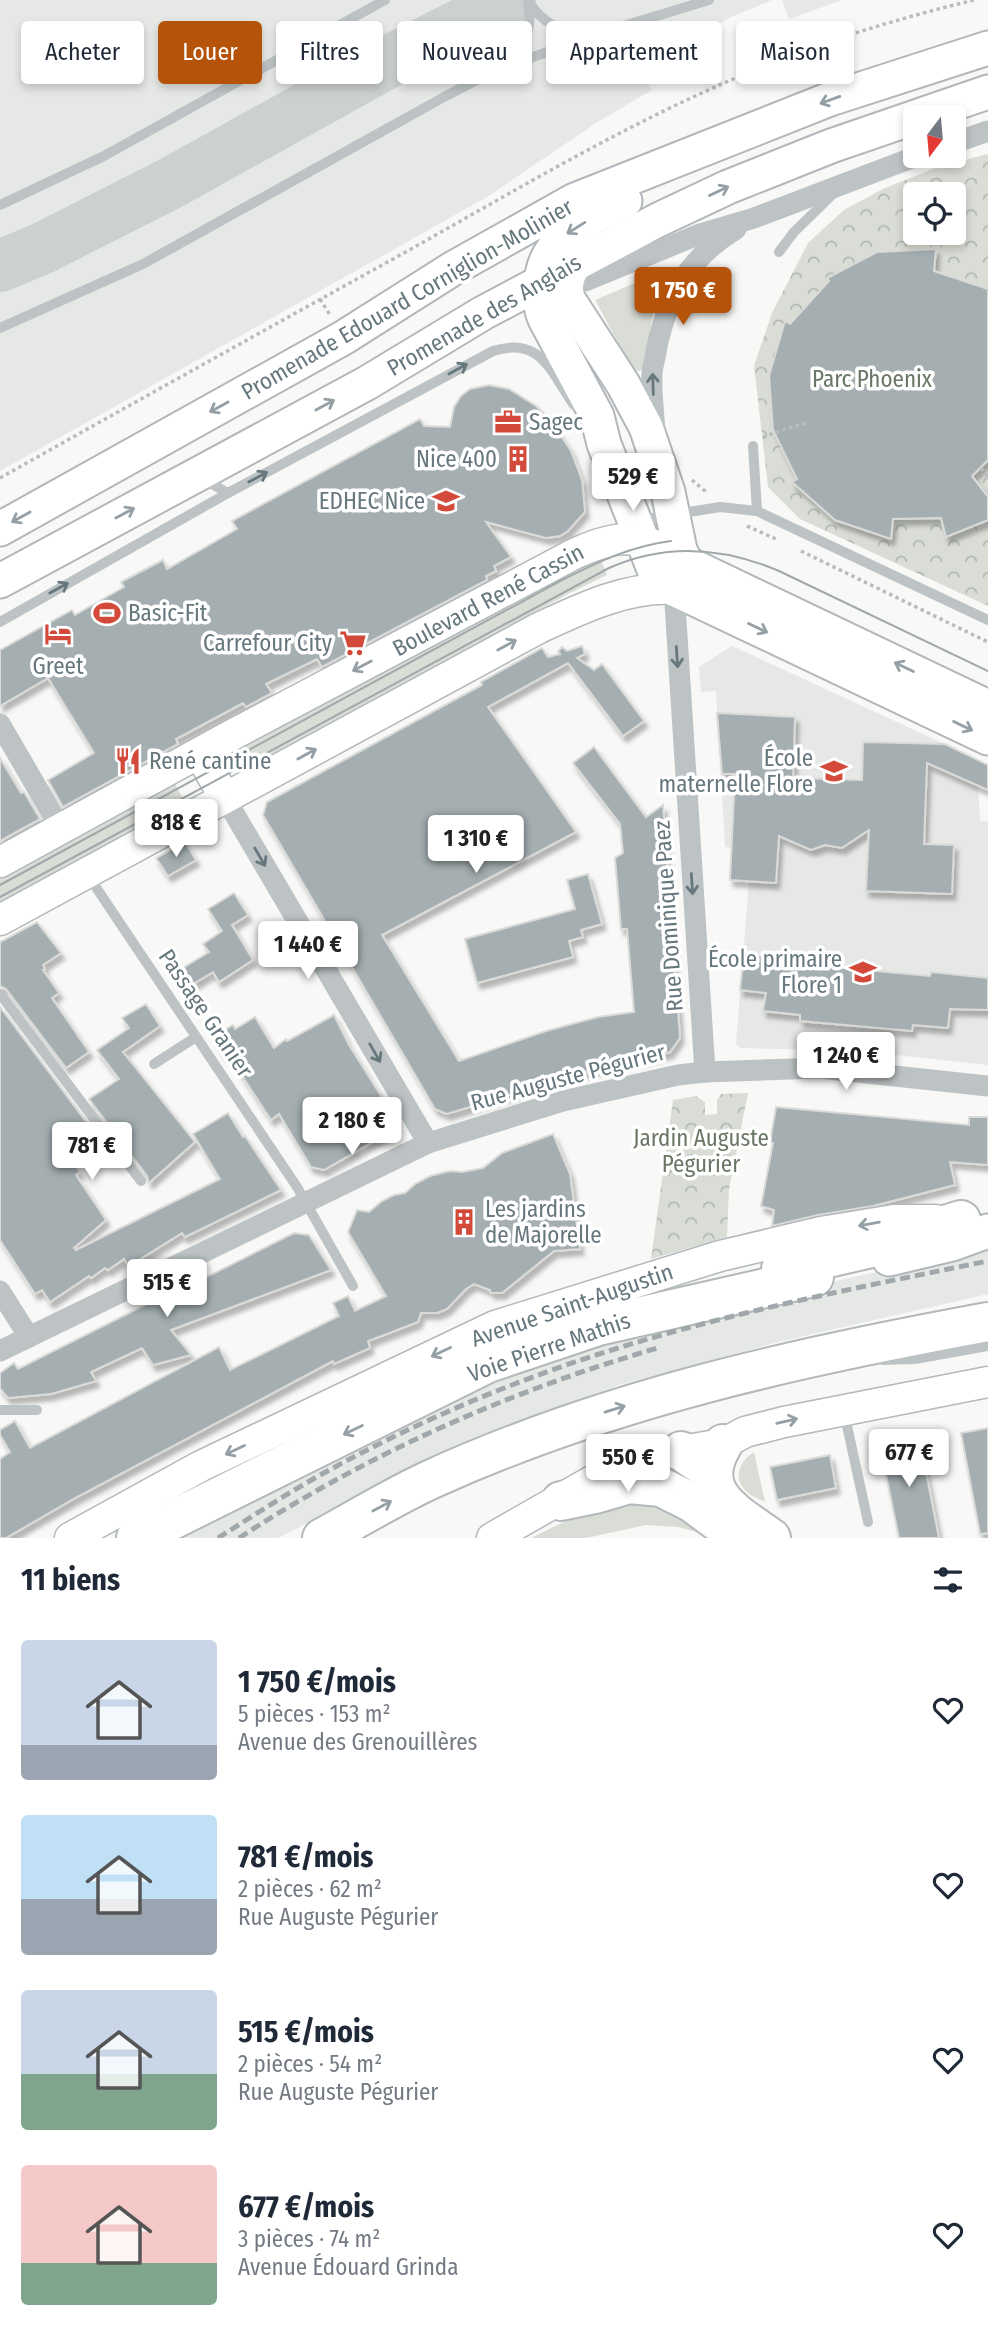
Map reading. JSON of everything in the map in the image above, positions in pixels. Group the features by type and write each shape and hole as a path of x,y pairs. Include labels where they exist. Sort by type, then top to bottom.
{"highway":[{"path":"598,1326 657,1299 979,1220"},
{"name":"Voie Pierre Mathis","path":"136,1538 488,1363 598,1326 814,1277"},
{"path":"322,1538 432,1479 596,1415 674,1391 786,1362 988,1322"},
{"path":"681,1451 718,1458 718,1496 724,1504 771,1538"},
{"path":"561,1500 629,1484 661,1487 691,1502 740,1538"}],"main road":[{"name":"Promenade Edouard Corniglion-Molinier","path":"0,529 343,338 452,269 575,200 830,99 988,48"},
{"name":"Promenade des Anglais","path":"0,581 367,383 483,313 728,187 844,141 988,92"},
{"path":"742,134 685,169 558,239 547,255 561,275 568,299 635,405 655,452 674,515 680,550 680,576 714,607 988,738"},
{"path":"561,275 540,304 545,319 597,416 604,444 657,577 680,576 988,707"},
{"path":"508,301 526,304 545,319"},
{"name":"Boulevard René Cassin","path":"0,862 574,554 636,527"},
{"path":"0,920 539,628 579,610 620,596 653,589 680,576"},
{"path":"200,754 225,798"},
{"name":"Avenue Saint-Augustin","path":"70,1538 201,1466 495,1326 720,1256 821,1232 894,1220 979,1220"},
{"name":"Voie Pierre Mathis","path":"814,1277 952,1244 979,1220"},
{"path":"718,1458 745,1432 988,1382"},
{"path":"492,1538 592,1481 656,1455 681,1451"}],"street":[{"path":"966,139 988,131"},
{"path":"561,275 585,281 700,234 754,218 903,161"},
{"path":"655,452 652,372 672,295 709,250 723,237 754,218"},
{"name":"Rue Dominique Paez","path":"680,576 705,1072"},
{"path":"0,724 61,829"},
{"path":"225,798 428,1143"},
{"name":"Rue Auguste Pégurier","path":"0,1351 428,1143 563,1101 678,1075 705,1072 820,1068 988,1086"},
{"path":"0,1290 29,1336"}],"lane":[{"path":"0,205 104,156 385,0"},
{"path":"527,0 547,21"},
{"path":"527,0 530,21"},
{"path":"641,21 708,1"},
{"path":"0,328 143,264 469,84"},
{"path":"779,252 821,203 849,182"},
{"path":"0,622 228,493 493,351 509,346 525,348 538,354 604,444"},
{"path":"753,446 757,511"},
{"path":"195,475 228,493"},
{"path":"636,527 636,519 644,521 720,507 757,511 988,620"},
{"name":"Passage Granier","path":"86,874 307,1203 353,1286"},
{"path":"0,994 141,1181"},
{"path":"154,1064 196,1037"},
{"path":"876,1360 915,1359 988,1346"},
{"path":"786,1362 850,1361"},
{"path":"0,1410 37,1410"},
{"path":"843,1410 869,1522"}],"path":[{"path":"0,478 534,179 705,92 760,67 837,39 902,17 974,0"},
{"path":"320,299 335,322"},
{"path":"753,446 773,433 806,423"},
{"path":"981,468 988,477"}],"shaded area":[{"path":"0,0 772,0 722,22 546,21 546,84 649,84 652,90 596,123 487,197 0,471"},
{"path":"782,0 842,0 789,19"},
{"path":"732,646 951,747 940,768 978,786 980,821 988,821 988,1065 858,1051 740,1048 736,1044 749,882 730,880 732,848 725,847 716,691 701,692 699,667"},
{"path":"988,1248 988,1294 774,1343 619,1385 471,1439 278,1538 183,1538 355,1442 536,1362 831,1282"}],"green space":[{"name":"Parc Phoenix","path":"988,154 988,606 800,519 768,487 754,366 772,313 808,243 844,210 885,188 935,168 966,168 966,160"},
{"path":"668,269 675,274 653,314 644,367 640,371 633,370 595,300"},
{"path":"600,557 607,575 246,770 236,751"},
{"path":"175,784 185,802 0,902 0,879"},
{"name":"Jardin Auguste Pégurier","path":"748,1093 729,1189 727,1237 651,1259 673,1100 696,1096 705,1102 705,1115 717,1114 717,1100 721,1094"},
{"path":"754,1452 765,1502 747,1492 739,1480 742,1464"},
{"path":"604,1502 668,1503 704,1534 678,1527 646,1525 586,1538 531,1538"}],"building":[{"name":"Parc Phoenix","path":"936,249 934,271 988,289 988,460 972,476 988,497 988,520 946,537 941,518 893,519 891,539 835,520 792,482 797,479 773,430 769,376 785,321 790,324 829,281 827,278 877,252"},
{"path":"489,385 509,389 536,406 552,422 571,451 582,480 585,512 568,531 560,536 546,538 486,522 511,557 494,566 496,571 486,576 487,580 322,667 317,659 266,684 272,693 246,707 243,703 176,739 178,744 63,807 48,780 94,753 48,678 0,706 0,650 72,610 75,615 124,587 121,582 163,560 167,569 237,529 232,521 420,419 424,426 450,427 454,407 461,396 470,389"},
{"path":"582,646 585,654 577,658 594,670 602,664 644,721 623,736 568,663 488,707 576,832 382,935 459,1061 546,1031 598,1017 634,1012 627,929 621,929 615,858 623,853 620,824 573,763 594,747 646,817 663,805 680,1038 670,1052 584,1072 447,1114 435,1109 263,815 267,802 482,685 481,682 542,648 548,657 560,654 558,652 562,647 567,651"},
{"path":"717,713 795,717 793,778 862,780 863,742 945,744 988,765 988,790 927,763 924,844 954,845 952,894 866,891 869,830 842,848 825,845 811,850 779,836 776,883 730,880 735,774 722,774"},
{"path":"0,758 40,819 0,841"},
{"path":"185,842 196,860 168,876 156,858"},
{"path":"588,874 602,924 581,930 583,937 569,941 573,957 477,983 465,939 575,909 567,880"},
{"path":"234,893 248,915 232,925 253,960 219,982 213,972 188,987 178,971 209,952 203,944 222,931 208,909"},
{"path":"37,922 61,953 43,965 43,970 59,993 52,998 89,1052 66,1068 6,989 0,986 0,942"},
{"path":"744,954 789,959 789,963 930,976 931,972 988,978 988,1010 950,1009 948,1028 913,1025 912,1031 800,1021 800,1015 763,1011 766,993 740,990"},
{"path":"146,1004 160,1026 123,1052 195,1142 149,1183 147,1176 89,1099 119,1079 97,1050 129,1028 122,1018"},
{"path":"0,1007 90,1127 62,1145 80,1172 76,1175 106,1220 74,1248 76,1250 220,1179 193,1134 228,1113 281,1190 185,1237 182,1233 129,1266 124,1259 108,1270 105,1268 50,1302 42,1290 35,1294 0,1240"},
{"path":"334,1015 349,1045 395,1118 390,1132 324,1170 311,1167 279,1114 271,1120 227,1053 224,1055 213,1037 233,1025 235,1029 255,1017 274,1048 286,1039 287,1041"},
{"path":"776,1107 969,1125 969,1117 988,1117 988,1165 950,1162 955,1185 873,1206 772,1226 774,1210 761,1206 773,1143 770,1142"},
{"path":"553,1134 570,1174 580,1249 554,1251 502,1293 491,1293 490,1290 474,1284 447,1309 437,1313 421,1313 418,1322 368,1341 370,1348 334,1364 333,1361 75,1498 6,1538 0,1538 0,1459 10,1452 0,1430 15,1421 30,1448 219,1347 230,1370 339,1316 333,1303 348,1296 355,1311 386,1296 348,1232 357,1210 369,1212 382,1201 405,1193 430,1176 483,1168 502,1153"},
{"path":"294,1233 309,1235 331,1270 171,1330 191,1355 153,1365 142,1348 91,1372 96,1381 51,1394 8,1398 0,1388 0,1373 14,1363 18,1369"},
{"path":"988,1428 988,1533 980,1534 961,1433"},
{"path":"919,1437 939,1538 899,1538 880,1445"},
{"path":"830,1455 836,1488 777,1500 770,1467"}],"taxiway":[{"path":"0,266 43,248 173,182 403,54 510,0"}],"tram line":[{"path":"0,885 562,580 628,551 671,541"},
{"path":"0,897 609,568 651,555 694,551 758,563 988,671"}],"railway":[{"path":"218,1538 305,1484 364,1452 454,1409 547,1372 628,1345 730,1317 988,1261"},
{"path":"239,1538 339,1478 443,1427 550,1383 661,1347"}],"place":[{"name":"Sagec","path":"508,422"},
{"name":"Nice 400","path":"518,459"},
{"name":"EDHEC Nice","path":"446,501"},
{"name":"Basic-Fit","path":"107,613"},
{"name":"Greet","path":"58,634"},
{"name":"Carrefour City","path":"353,643"},
{"name":"René cantine","path":"128,761"},
{"name":"École maternelle Flore","path":"834,771"},
{"name":"École primaire Flore 1","path":"863,972"},
{"name":"Les jardins de Majorelle","path":"464,1222"}]}
